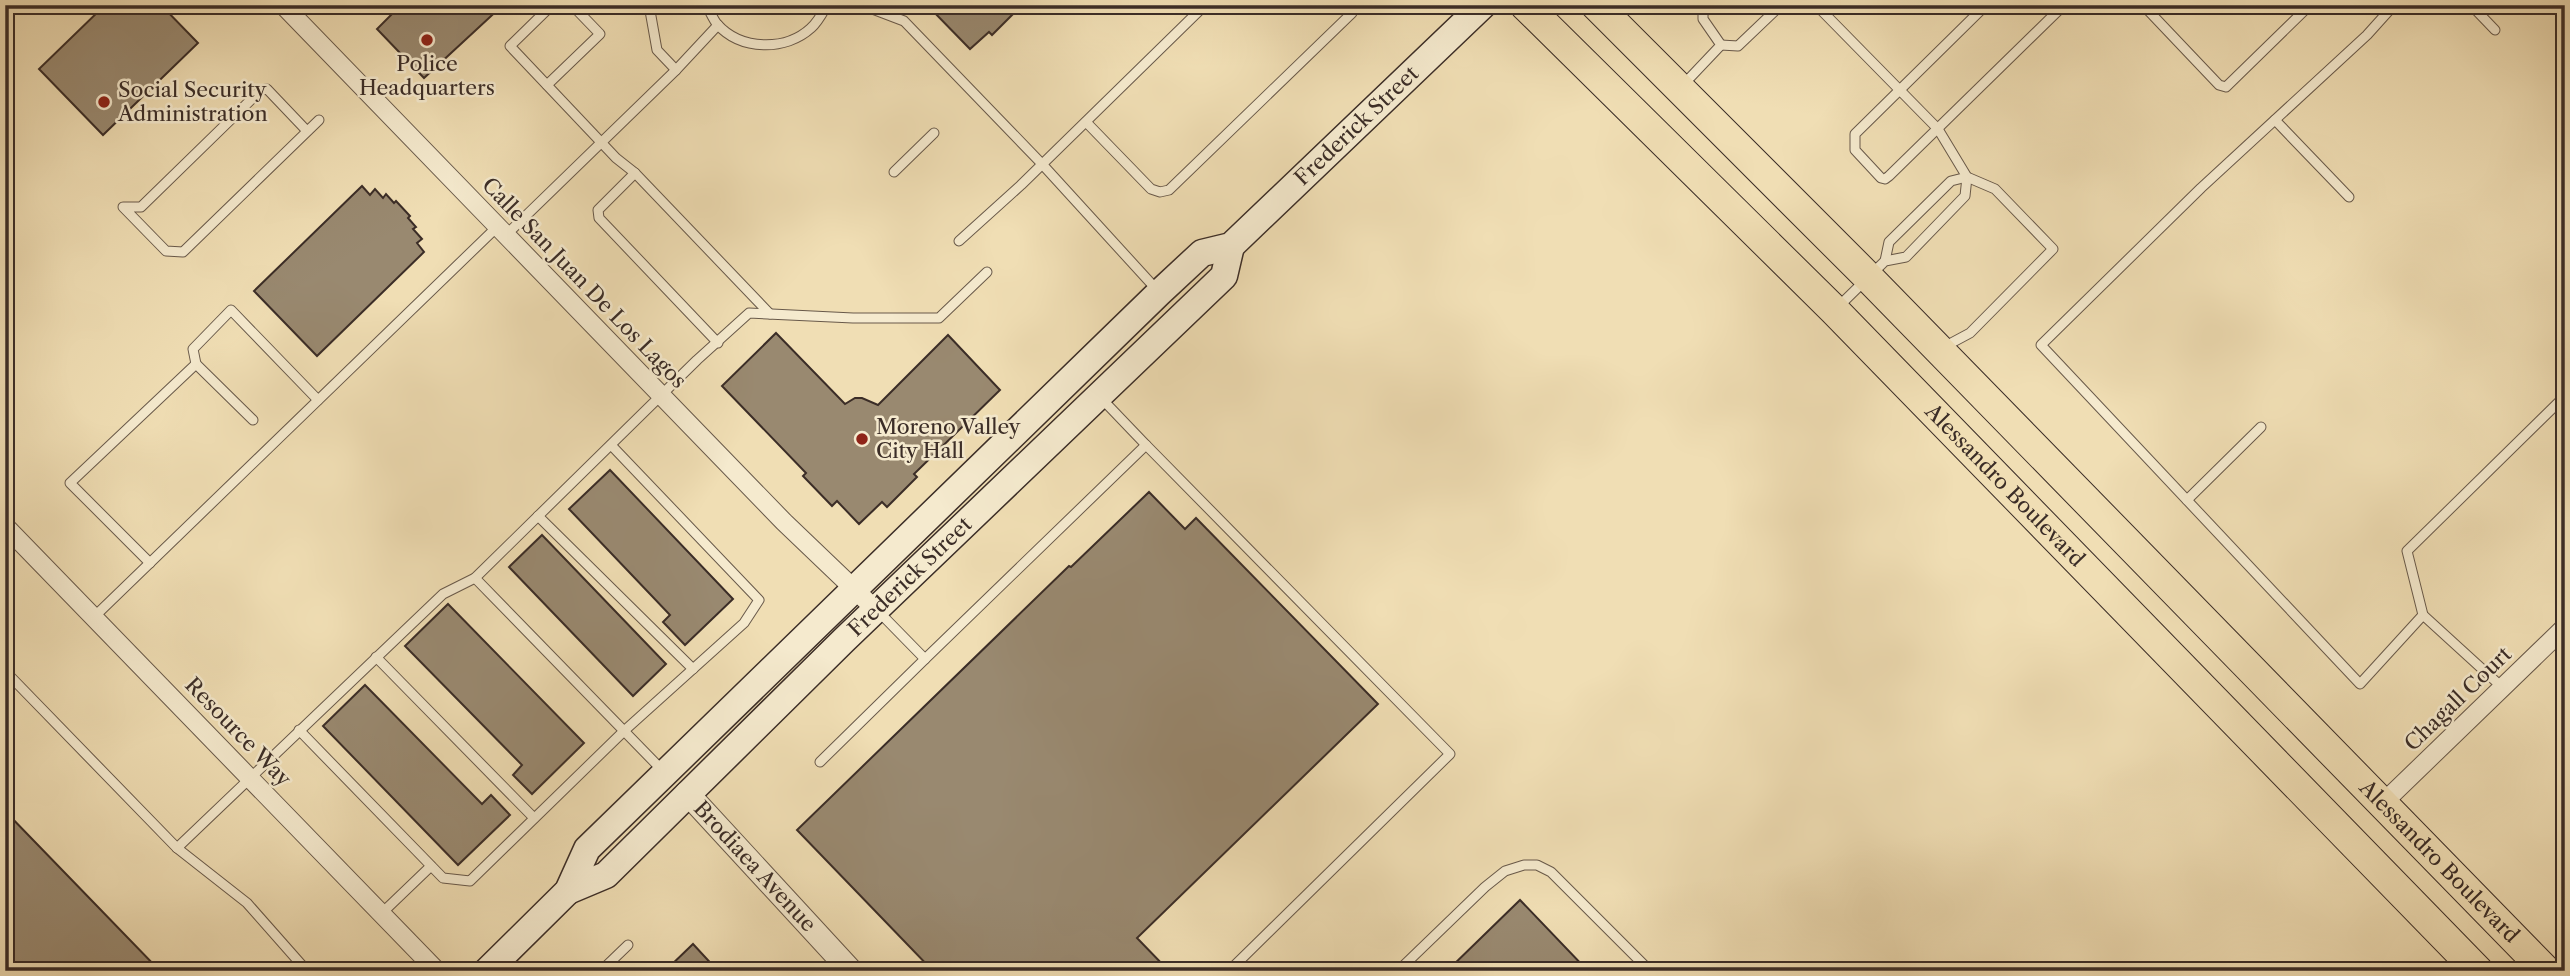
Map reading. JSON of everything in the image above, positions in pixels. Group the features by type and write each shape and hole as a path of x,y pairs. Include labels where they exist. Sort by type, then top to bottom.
{"main road":[{"name":"Frederick Street","path":"487,971 568,891 587,849 664,773 1159,293 1202,253 1231,246 1483,5"},
{"name":"Alessandro Boulevard","path":"1525,5 1834,310 2479,971"},
{"name":"Alessandro Boulevard","path":"1596,5 1679,89 1877,269 1939,350 2546,971"},
{"name":"Frederick Street","path":"568,891 606,875 687,793 1224,276 1231,246"},
{"path":"1035,458 1035,446 1045,429 1158,316 1159,293"}],"street":[{"name":"Calle San Juan De Los Lagos","path":"282,5 784,522 876,610"},
{"name":"Resource Way","path":"5,526 437,971"},
{"name":"Chagall Court","path":"2382,803 2565,627"},
{"name":"Brodiaea Avenue","path":"687,793 851,971"}],"lane":[{"path":"552,5 510,46 770,314"},
{"path":"547,85 600,34 572,5"},
{"path":"649,5 657,50 676,70"},
{"path":"706,5 718,25 740,40 765,46 791,41 812,27 827,5"},
{"path":"862,5 904,21 1042,164 1159,293"},
{"path":"959,241 1205,5"},
{"path":"1086,122 1151,189 1160,192 1169,190 1352,13 1355,5"},
{"path":"1712,5 1703,13 1703,19 1721,45"},
{"path":"1679,89 1721,45 1738,46 1781,5"},
{"path":"1822,5 1822,11 1938,129 1967,177 1995,189 2053,249 1970,333 1939,350"},
{"path":"1986,5 1855,134 1855,150 1881,178 1889,176 2064,5"},
{"path":"2143,5 2219,85 2225,87 2310,5"},
{"path":"2394,5 2367,35 2201,188 2040,345 2360,684 2423,615"},
{"path":"2471,5 2495,30"},
{"path":"94,617 318,400 601,142 676,70 718,25"},
{"path":"307,131 267,89 261,90 141,207 123,207 166,251 183,252 319,120"},
{"path":"2274,120 2349,197"},
{"path":"894,173 934,133"},
{"path":"635,173 598,210 599,218 718,343"},
{"path":"1834,310 1877,269 1906,257 1965,196 1967,177"},
{"path":"1877,269 1889,242 1951,181 1967,177"},
{"path":"177,848 443,594 475,578 661,395 749,313 939,318 987,272"},
{"path":"253,420 196,364 193,349 231,310 318,400"},
{"path":"150,564 70,483 196,364"},
{"path":"1099,396 1450,754 1229,971"},
{"path":"2503,688 2423,615 2407,551 2565,396"},
{"path":"2186,500 2261,427"},
{"path":"299,730 443,878 470,881 624,731 744,623 759,600 611,445"},
{"path":"820,762 1146,445"},
{"path":"538,516 693,669"},
{"path":"475,578 664,773"},
{"path":"876,610 925,659"},
{"path":"376,657 534,818"},
{"path":"5,671 177,848 247,903 307,971"},
{"path":"1398,971 1485,887 1506,871 1524,865 1537,865 1551,872 1650,971"},
{"path":"382,914 431,866"},
{"path":"601,971 628,945"}],"building":[{"name":"Social Security Administration","path":"105,5 161,5 198,43 103,135 39,69"},
{"name":"Police Headquarters","path":"353,5 368,5 360,13"},
{"name":"Police Headquarters","path":"401,5 503,5 424,78 377,29"},
{"path":"927,5 1022,5 992,35 989,32 970,49"},
{"path":"362,186 370,195 375,189 383,198 386,194 394,203 396,201 410,216 408,218 416,227 413,229 422,239 417,243 424,252 317,356 254,291"},
{"name":"Moreno Valley City Hall","path":"776,333 845,404 855,398 862,398 878,405 948,335 1000,390 914,474 917,477 887,507 882,502 859,524 837,501 832,506 803,476 806,473 722,386"},
{"path":"610,470 733,599 685,645 663,622 670,615 569,509"},
{"path":"1149,492 1185,529 1196,518 1378,704 1137,938 1169,971 933,971 797,830"},
{"path":"542,535 666,664 633,696 509,567"},
{"path":"448,604 584,743 532,794 513,775 522,765 405,646"},
{"path":"365,685 482,804 491,795 510,815 458,865 323,726"},
{"path":"5,811 160,971 5,971"},
{"path":"1520,900 1588,971 1447,971"},
{"path":"693,944 718,971 665,971"}],"place":[{"name":"Police Headquarters","path":"427,40"},
{"name":"Social Security Administration","path":"104,102"},
{"name":"Moreno Valley City Hall","path":"862,439"}]}
